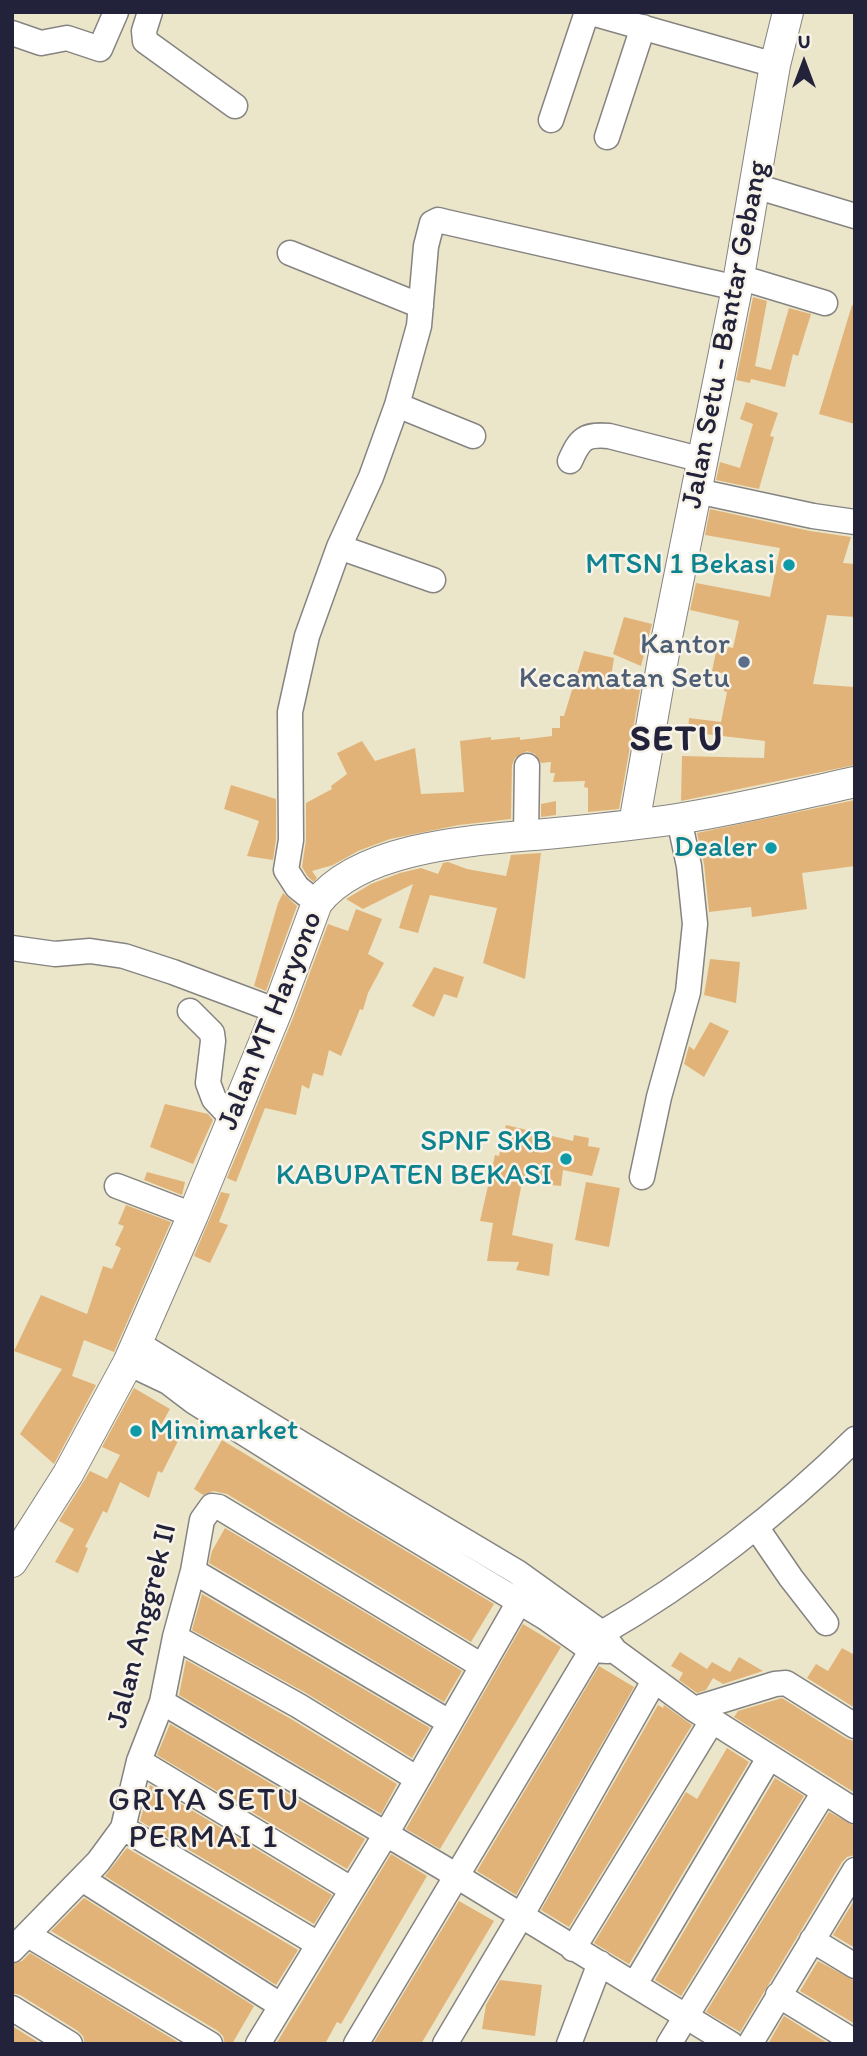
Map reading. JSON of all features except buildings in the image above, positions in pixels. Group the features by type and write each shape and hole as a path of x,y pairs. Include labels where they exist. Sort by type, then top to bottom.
{"main road":[{"name":"Jalan Setu - Bantar Gebang","path":"634,824 738,283 775,65 788,12"},
{"name":"Jalan MT Haryono","path":"12,1562 68,1474 133,1353 277,1011 317,903 338,882 365,868 413,850 679,818 855,782"}],"street":[{"path":"12,33 41,43 66,38 100,49 116,12"},
{"path":"551,120 587,12 775,65"},
{"path":"148,13 145,41 235,106"},
{"path":"607,137 643,27"},
{"path":"755,186 855,216"},
{"path":"317,903 297,887 286,870 291,841 290,712 307,636 338,547 371,477 397,405 419,326 426,246 432,223 438,220 825,303"},
{"path":"290,253 421,306"},
{"path":"397,405 473,436"},
{"path":"569,461 578,443 587,437 600,435 704,460"},
{"path":"696,491 813,516 855,522"},
{"path":"338,547 433,580"},
{"path":"526,835 527,766"},
{"path":"642,1177 659,1097 688,992 695,924 689,866 679,818"},
{"path":"12,948 55,954 90,951 124,956 277,1011"},
{"path":"190,1011 212,1032 208,1083 214,1099 232,1118"},
{"path":"117,1186 193,1215"},
{"path":"133,1353 193,1401 357,1504 519,1602 595,1639"},
{"path":"133,1353 305,1446 517,1572 595,1639 654,1681 769,1758 855,1811"},
{"path":"341,2044 595,1639 638,1612 756,1527 818,1475 855,1439"},
{"name":"Jalan Anggrek II","path":"20,1943 82,1879 123,1828 139,1761 162,1702 175,1637 193,1571 202,1520 205,1513 215,1505 482,1666"},
{"path":"756,1527 791,1578 827,1623"},
{"path":"193,1571 449,1722"},
{"path":"258,2044 386,1834 519,1602"},
{"path":"175,1637 299,1706 416,1778"},
{"path":"445,2044 654,1681"},
{"path":"573,1949 703,1715 775,1684 786,1683 855,1726"},
{"path":"162,1702 688,2015 732,2044"},
{"path":"635,1984 769,1758"},
{"path":"139,1761 351,1889"},
{"path":"669,2044 824,1792"},
{"path":"123,1828 318,1944"},
{"path":"356,2044 448,1872"},
{"path":"82,1879 280,2006"},
{"path":"750,2044 778,1995 851,1883"},
{"path":"813,1940 855,1966"},
{"path":"20,1943 210,2044"},
{"path":"571,2043 600,1964"},
{"path":"778,1995 855,2042"},
{"path":"12,2008 70,2044"}],"place":[{"name":"MTSN 1 Bekasi","path":"789,565"},
{"name":"Kantor Kecamatan Setu","path":"744,662"},
{"name":"Dealer","path":"771,848"},
{"name":"SPNF SKB KABUPATEN BEKASI","path":"566,1159"},
{"name":"Minimarket","path":"136,1431"}],"district":[{"name":"SETU","path":"677,741"},
{"name":"GRIYA SETU PERMAI 1","path":"204,1820"}]}
